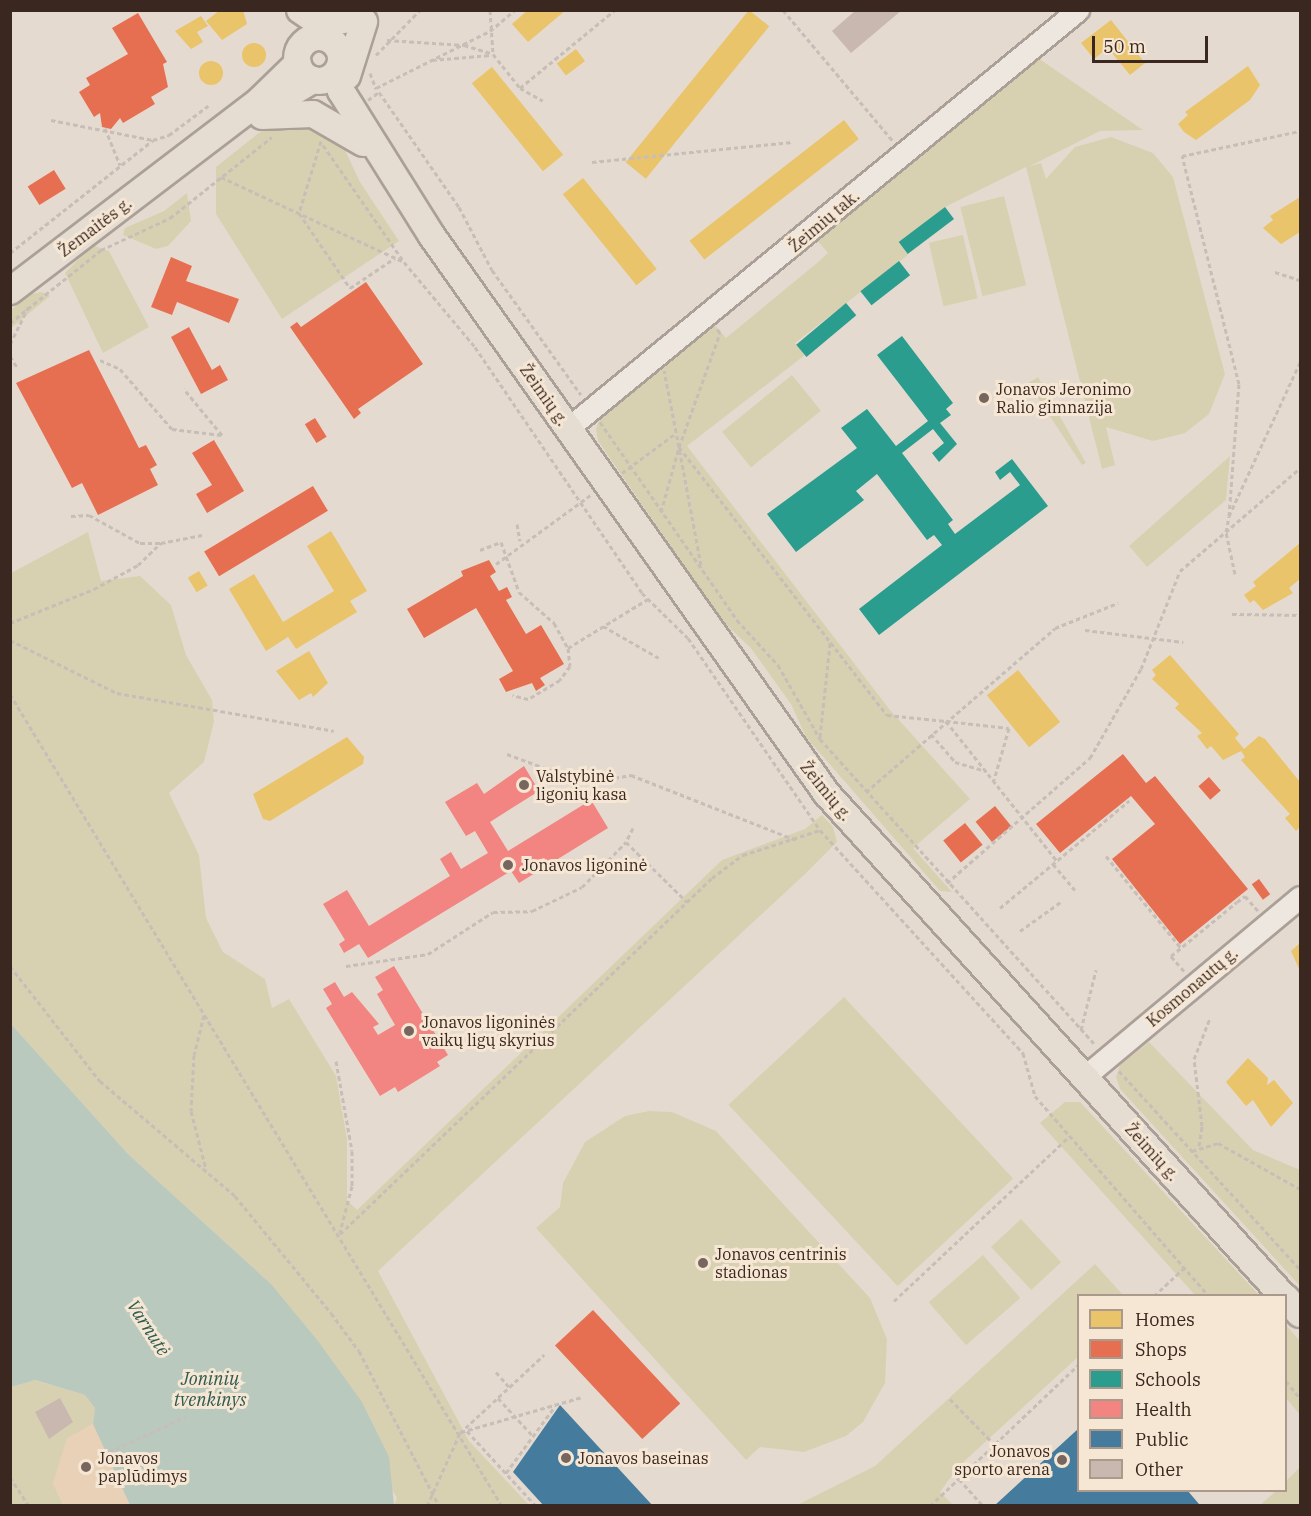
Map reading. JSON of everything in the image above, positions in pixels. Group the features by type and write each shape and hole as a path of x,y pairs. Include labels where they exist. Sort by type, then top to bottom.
{"main road":[{"name":"Žeimių g.","path":"281,10 297,37 358,103 432,236 826,794 1282,1294"},
{"name":"Žeimių g.","path":"295,10 363,143 412,216 432,236"},
{"path":"300,10 321,24 367,15"},
{"path":"319,60 367,15"},
{"path":"358,103 349,65 367,15"},
{"name":"Žemaitės g.","path":"180,164 254,118 319,60"},
{"name":"Žemaitės g.","path":"18,295 259,101 319,60"},
{"path":"254,118 313,114 363,143"},
{"name":"Žeimių g.","path":"1287,1299 1300,1314"}],"street":[{"name":"Žeimių tak.","path":"567,429 593,412 1078,10"},
{"name":"Kosmonautų g.","path":"1084,1077 1300,897"}],"path":[{"path":"372,61 387,40 420,10"},
{"path":"490,10 493,54 520,88 543,101"},
{"path":"376,88 490,31 515,10"},
{"path":"520,88 615,10"},
{"path":"783,10 904,154"},
{"path":"387,40 464,45 493,54"},
{"path":"428,60 493,54"},
{"path":"371,68 376,88 459,207 492,270 701,569 778,665 820,739 947,883 1300,1269"},
{"path":"358,103 379,93"},
{"path":"10,253 153,140 169,135 208,106"},
{"path":"51,120 105,128 153,140"},
{"path":"105,128 120,165"},
{"path":"10,323 18,295 100,250 170,218 280,130"},
{"path":"1234,574 1226,532 1239,384 1182,156 1300,131"},
{"path":"315,134 404,262 445,308 582,501 648,599 688,638 820,830 1023,1053 1035,1096 1207,1294"},
{"path":"299,213 321,141"},
{"path":"592,162 792,142"},
{"path":"221,177 404,262"},
{"path":"299,213 350,288 395,258"},
{"path":"1275,272 1300,280"},
{"path":"10,344 18,295"},
{"path":"661,512 679,447 720,333 708,316"},
{"path":"661,355 701,569"},
{"path":"10,356 18,369"},
{"path":"100,360 120,369 172,429 195,436 222,435 184,388"},
{"path":"1229,516 1300,362"},
{"path":"495,564 508,556 520,542 582,501 676,433"},
{"path":"679,447 887,715 1009,728 994,780"},
{"path":"947,883 1090,758 1117,717 1180,571 1300,468"},
{"path":"71,516 89,515 140,543 161,543 202,535"},
{"path":"517,524 520,542"},
{"path":"480,550 501,542 508,556 519,592 554,623 568,648 570,666 560,680 528,699 512,695"},
{"path":"10,623 94,589 138,565 161,543"},
{"path":"568,648 648,599"},
{"path":"866,792 1055,628 1118,603"},
{"path":"1232,614 1300,615"},
{"path":"603,627 658,658"},
{"path":"1085,630 1184,642"},
{"path":"10,640 117,693 334,731"},
{"path":"820,739 830,642"},
{"path":"10,693 204,1015 340,1234 502,1506"},
{"path":"946,721 1023,816 1075,890"},
{"path":"931,734 955,762 987,772"},
{"path":"507,754 585,783 632,775 797,840"},
{"path":"1000,908 1129,801"},
{"path":"346,966 428,954 493,912 532,911 582,886 626,842 633,828"},
{"path":"340,1234 687,902 743,855 797,840 820,830"},
{"path":"626,842 687,902"},
{"path":"1106,856 1181,948"},
{"path":"1181,968 1171,956 1245,896 1261,915"},
{"path":"1020,931 1062,901"},
{"path":"10,966 100,1081 235,1196 359,1351 439,1506"},
{"path":"1082,1030 1096,970"},
{"path":"204,1015 194,1055 191,1111 207,1170"},
{"path":"1199,1146 1202,1126 1194,1059 1209,1018"},
{"path":"336,1061 352,1162 352,1186 340,1234"},
{"path":"894,1301 1070,1136"},
{"path":"1192,1151 1199,1146 1218,1143 1300,1189"},
{"path":"1156,1294 1184,1268"},
{"path":"427,1506 460,1433 544,1356"},
{"path":"930,1506 1077,1366"},
{"path":"496,1372 510,1387"},
{"path":"1287,1382 1300,1398"},
{"path":"460,1433 582,1397"},
{"path":"498,1398 533,1436"},
{"path":"950,1399 995,1445"},
{"path":"506,1473 556,1405"},
{"path":"109,1452 184,1417"},
{"path":"467,1431 536,1506"},
{"path":"10,1477 28,1506"},
{"path":"959,1479 983,1506"},
{"path":"977,1506 978,1501"}],"shaded area":[{"path":"1038,58 1143,130 1100,131 1030,166 1041,163 1046,179 1075,147 1111,137 1153,153 1173,177 1225,374 1209,414 1185,433 1153,441 1106,427 1115,465 1102,469 1026,167 945,207 899,243 908,255 795,343 805,355 687,446 890,710 970,799 913,848 952,892 940,891 806,737 791,704 750,647 724,623 598,441 596,429 600,417 713,323 726,338 817,263 828,253 816,239"},
{"path":"279,117 338,135 360,182 399,241 282,319 216,214 216,167"},
{"path":"187,193 191,221 168,246 156,249 123,235 125,228 164,211"},
{"path":"1004,196 1026,285 983,296 960,207"},
{"path":"963,235 978,298 944,306 929,243"},
{"path":"92,245 109,251 149,327 103,353 65,273"},
{"path":"42,292 50,296 11,328 11,310 30,294"},
{"path":"792,375 821,411 751,467 722,432"},
{"path":"1038,377 1086,463 1082,465 1028,383"},
{"path":"1230,456 1226,500 1147,567 1129,546"},
{"path":"88,532 101,581 140,576 171,605 186,655 212,700 214,722 204,762 169,793 199,855 206,918 223,952 265,979 272,1008 289,999 336,1076 347,1139 347,1200 357,1210 722,860 805,829 822,815 833,827 837,842 805,874 378,1271 469,1441 529,1505 394,1505 397,1498 271,1284 128,1154 11,1024 11,573"},
{"path":"844,997 1013,1178 898,1286 728,1105"},
{"path":"1149,1042 1253,1150 1300,1170 1300,1286 1120,1089 1116,1077 1120,1065"},
{"path":"1065,1102 1080,1102 1258,1294 1194,1294 1040,1123"},
{"name":"Jonavos centrinis stadionas","path":"649,1111 672,1112 716,1131 870,1298 887,1339 885,1383 863,1422 846,1436 804,1452 760,1447 746,1460 536,1228 560,1207 563,1183 585,1142 625,1116"},
{"path":"1021,1219 1061,1262 1031,1290 991,1247"},
{"path":"983,1255 1020,1298 966,1345 929,1302"},
{"path":"1095,1264 1122,1294 1077,1294 1077,1358 958,1467 940,1492 953,1505 797,1505 875,1466"},
{"path":"1287,1326 1300,1341 1300,1415 1287,1399"},
{"path":"34,1380 85,1395 95,1408 93,1424 85,1428 53,1483 63,1505 11,1506 11,1387"},
{"path":"1300,1467 1300,1505 1260,1505 1275,1492 1287,1492 1287,1480"}],"sand":[{"name":"Jonavos paplūdimys","path":"93,1424 109,1452 130,1505 63,1505 53,1483 67,1438"}],"water":[{"name":"Joninių tvenkinys","path":"11,1024 128,1154 271,1284 318,1341 362,1402 389,1457 394,1505 130,1505 93,1424 95,1408 85,1395 35,1380 11,1387"}],"building: Homes":[{"path":"220,10 243,10 247,24 222,40 206,21"},
{"path":"528,10 566,10 528,42 512,24"},
{"path":"749,10 769,26 646,179 626,162"},
{"path":"201,16 208,26 197,32 203,42 191,49 175,31"},
{"path":"1111,20 1145,63 1130,75 1108,48 1094,59 1081,43"},
{"path":"254,43 263,46 266,55 263,64 254,67 245,64 242,55 245,46"},
{"path":"576,49 585,61 566,75 557,63"},
{"path":"211,61 216,62 222,68 222,78 216,84 211,85 206,84 200,78 199,73 200,68 206,62"},
{"path":"1248,66 1260,85 1250,100 1196,140 1184,132 1178,124 1188,115 1185,112"},
{"path":"492,67 563,155 543,171 472,83"},
{"path":"844,120 859,139 704,260 690,241"},
{"path":"583,178 657,269 636,285 563,194"},
{"path":"1300,197 1300,232 1281,244 1263,228 1273,220 1270,216"},
{"path":"331,531 367,591 350,601 357,612 296,649 288,637 266,651 229,589 254,574 283,622 334,591 307,546"},
{"path":"1300,543 1300,579 1289,588 1293,593 1263,610 1254,600 1250,603 1244,595 1256,586 1253,582"},
{"path":"199,571 208,586 197,592 188,578"},
{"path":"309,651 328,683 313,697 311,693 299,700 276,671"},
{"path":"1170,655 1239,734 1235,738 1244,749 1259,736 1265,739 1300,782 1300,827 1296,831 1285,818 1290,814 1241,760 1245,757 1241,751 1223,760 1211,746 1207,749 1197,736 1202,733 1175,708 1179,704 1152,679 1156,675 1152,670"},
{"path":"1018,670 1060,722 1029,747 987,695"},
{"path":"347,737 364,757 363,764 270,821 263,819 253,794"},
{"path":"1300,943 1300,971 1291,951"},
{"path":"1248,1058 1268,1078 1267,1085 1274,1080 1293,1103 1271,1127 1253,1100 1246,1106 1226,1082"}],"building: Shops":[{"path":"138,13 167,62 163,64 168,87 151,97 155,104 123,123 120,118 111,129 102,127 100,113 94,117 79,92 90,85 86,78 128,54 112,28"},
{"path":"54,170 66,189 39,205 28,186"},
{"path":"171,257 192,266 186,281 239,299 229,323 177,302 172,315 151,307"},
{"path":"366,282 423,364 358,409 361,413 354,419 290,327 297,322 301,327"},
{"path":"189,327 212,370 220,365 228,380 201,394 171,337"},
{"path":"89,350 139,448 146,445 157,465 150,469 158,485 98,515 82,483 72,488 16,383"},
{"path":"315,418 327,437 316,443 305,424"},
{"path":"214,440 244,491 207,513 196,494 212,485 192,453"},
{"path":"313,486 328,511 219,576 204,551"},
{"path":"489,560 496,572 490,576 499,591 507,587 512,597 506,600 526,634 541,625 564,664 540,678 545,685 536,691 532,683 506,692 499,679 513,671 476,608 424,638 407,609 463,576 461,571"},
{"path":"1123,754 1146,783 1155,776 1248,889 1180,944 1112,859 1155,824 1131,796 1060,853 1036,824"},
{"path":"1209,777 1221,791 1210,800 1198,786"},
{"path":"995,806 1011,826 992,842 976,822"},
{"path":"965,823 983,845 961,862 943,841"},
{"path":"1259,879 1270,894 1263,900 1252,884"},
{"path":"593,1310 680,1404 642,1439 555,1345"}],"building: Schools":[{"path":"945,207 954,219 908,254 899,242"},
{"path":"899,261 910,275 871,305 860,291"},
{"path":"846,303 856,315 806,357 796,345"},
{"path":"902,336 953,403 946,409 951,415 940,423 957,444 939,462 932,453 944,443 933,429 902,453 953,520 948,524 955,534 1020,485 1010,472 1000,480 995,472 1012,459 1048,506 879,635 859,609 942,545 934,535 927,540 877,474 856,491 864,500 796,552 767,514 857,448 841,428 867,409 896,446 928,421 877,355"}],"building: Health":[{"name":"Jonavos ligoninė","path":"524,766 539,791 490,822 508,851 591,800 608,828 519,883 511,871 368,958 359,944 344,953 339,944 345,940 323,904 347,890 369,926 450,876 440,859 451,852 461,869 488,853 475,831 466,836 445,802 477,783 484,794"},
{"name":"Jonavos ligoninės vaikų ligų skyrius","path":"394,966 448,1055 437,1062 440,1066 398,1092 395,1087 380,1096 326,1008 332,1004 323,989 335,982 344,997 352,992 379,1024 373,1027 378,1035 395,1025 377,994 383,990 375,977"}],"building: Public":[{"name":"Jonavos baseinas","path":"560,1405 653,1506 544,1506 513,1472"},
{"name":"Jonavos sporto arena","path":"1077,1430 1077,1492 1189,1492 1199,1504 994,1506"}],"building: Other":[{"path":"856,10 902,10 851,53 832,31"},
{"path":"60,1398 73,1422 49,1439 35,1412"}],"place":[{"name":"Jonavos Jeronimo Ralio gimnazija","path":"984,398"},
{"name":"Valstybinė ligonių kasa","path":"524,785"},
{"name":"Jonavos ligoninė","path":"508,865"},
{"name":"Jonavos ligoninės vaikų ligų skyrius","path":"409,1031"},
{"name":"Jonavos centrinis stadionas","path":"703,1263"},
{"name":"Jonavos baseinas","path":"566,1458"},
{"name":"Jonavos sporto arena","path":"1062,1460"},
{"name":"Jonavos paplūdimys","path":"86,1467"}],"water label":[{"name":"Varnutė","path":"148,1328"}]}
